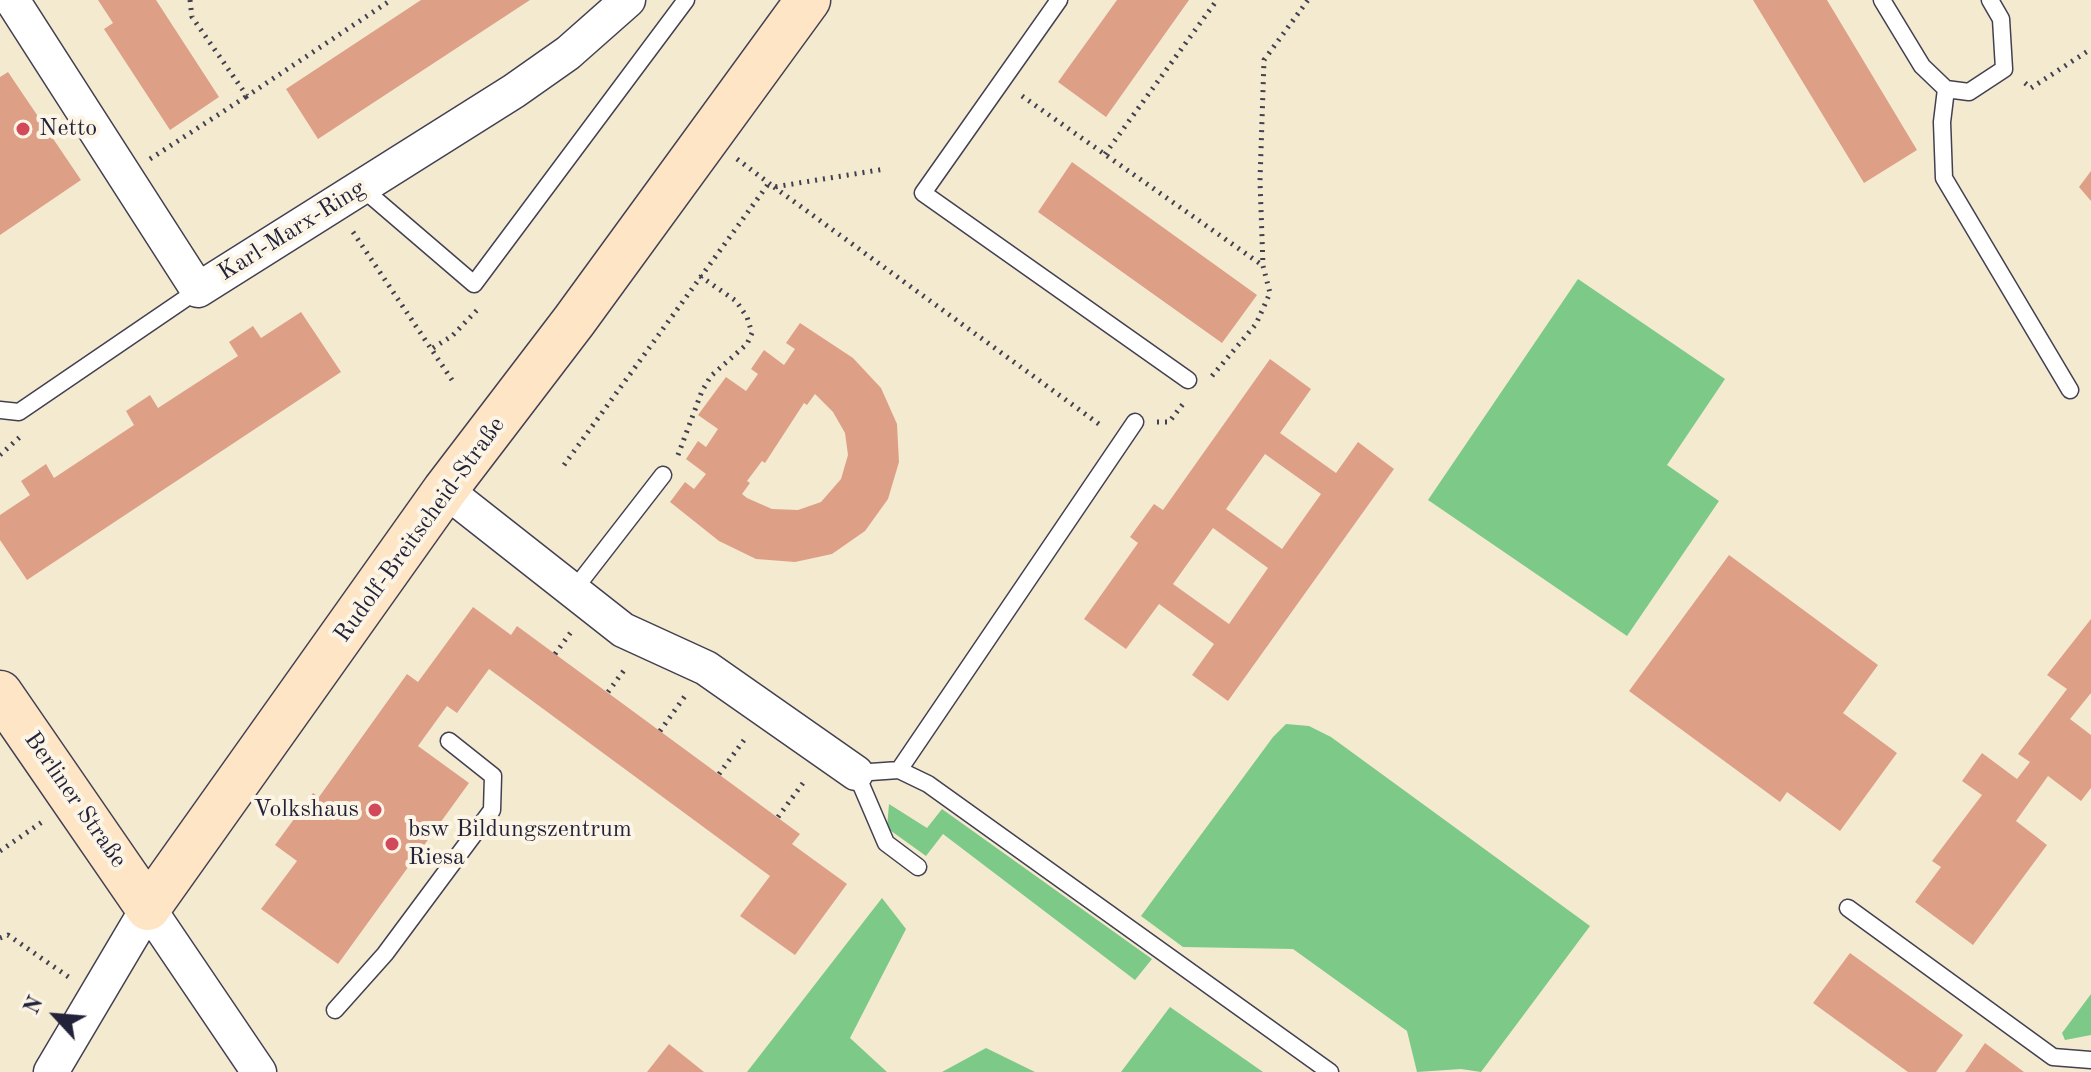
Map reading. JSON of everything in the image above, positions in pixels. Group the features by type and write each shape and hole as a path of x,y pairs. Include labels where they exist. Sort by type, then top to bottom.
{"main road":[{"name":"Rudolf-Breitscheid-Straße","path":"148,908 445,490 494,430 808,0"},
{"name":"Berliner Straße","path":"0,693 148,908"}],"street":[{"name":"Karl-Marx-Ring","path":"12,0 198,290 568,53 628,0"},
{"path":"445,490 623,630 706,668 856,773"},
{"path":"148,908 259,1072"},
{"name":"Rudolf-Breitscheid-Straße","path":"51,1072 148,908"}],"lane":[{"path":"348,196 474,284 686,0"},
{"path":"1059,0 923,193 1188,380"},
{"path":"1882,0 1922,66 1946,89 1969,92 2004,69 2001,19 1990,0"},
{"path":"1946,89 1942,122 1944,178 2070,390"},
{"path":"0,410 19,412 198,290"},
{"path":"899,770 1135,422"},
{"path":"573,591 663,475"},
{"path":"335,1010 385,954 492,810 493,776 449,741"},
{"path":"918,867 886,843 856,773 899,770 928,784 1330,1072"},
{"path":"1848,908 2053,1057 2091,1060"}],"path":[{"path":"190,0 192,17 247,96"},
{"path":"125,176 391,0"},
{"path":"1105,154 1217,0"},
{"path":"1135,422 1169,422 1187,400 1188,380 1216,376 1256,324 1270,293 1263,266 1260,181 1264,60 1308,0"},
{"path":"2004,69 2031,88 2091,49"},
{"path":"1002,81 1263,266"},
{"path":"710,138 1032,378 1122,440"},
{"path":"564,465 700,276 771,185 885,169"},
{"path":"348,196 454,383"},
{"path":"663,475 682,449 692,410 711,376 747,344 752,333 747,317 736,301 700,276"},
{"path":"433,348 452,336 482,305"},
{"path":"660,731 706,668"},
{"path":"719,774 766,710"},
{"path":"778,817 826,751"},
{"path":"0,851 74,798"},
{"path":"0,938 8,935 97,997"}],"green space":[{"path":"1578,279 1725,379 1667,465 1719,501 1627,636 1428,500"},
{"path":"1286,724 1309,726 1331,737 1590,926 1481,1072 1461,1069 1417,1072 1407,1031 1293,949 1183,947 1141,916 1273,737"},
{"path":"889,804 927,828 942,809 1152,959 1135,980 943,834 926,856 887,828"},
{"path":"882,898 906,929 850,1038 887,1072 747,1072"},
{"path":"2091,994 2091,1035 2065,1040 2062,1033"},
{"path":"1170,1007 1263,1072 1121,1072"},
{"path":"986,1048 1035,1072 942,1072"}],"building":[{"path":"98,0 156,0 219,97 170,130 104,29 113,23"},
{"path":"421,0 530,0 318,139 286,89"},
{"path":"1117,0 1189,0 1106,117 1058,82"},
{"path":"1753,0 1827,0 1917,150 1864,183"},
{"name":"Netto","path":"8,72 81,180 0,235 0,77"},
{"path":"1072,162 1257,295 1222,343 1038,212"},
{"path":"2091,171 2091,201 2079,187"},
{"path":"301,312 341,372 27,580 0,540 0,515 30,495 21,481 46,464 54,478 134,425 126,411 150,395 158,408 238,356 229,342 253,326 261,338"},
{"path":"800,323 853,358 881,388 897,424 899,462 888,499 865,531 832,554 795,562 756,559 719,541 670,502 685,482 694,489 706,474 686,459 698,441 706,447 718,429 698,415 726,377 746,391 758,374 751,369 764,350 784,365 795,349 786,343","holes":["815,394 833,412 845,433 848,455 841,479 821,502 798,510 772,509 742,494 750,483 747,481 762,461 765,463 804,403 807,405"]},
{"path":"1270,359 1311,389 1280,433 1336,473 1358,442 1394,469 1228,701 1192,675 1214,644 1159,604 1126,649 1084,619 1138,543 1130,537 1154,504 1163,510","holes":["1265,454 1321,494 1282,549 1226,509","1213,528 1268,568 1229,624 1173,584"]},
{"path":"1729,555 1878,665 1843,713 1897,753 1840,831 1787,792 1780,802 1629,691"},
{"path":"473,607 511,635 517,626 800,834 792,844 847,884 795,955 740,916 770,876 489,669 457,713 447,706 418,746 469,783 338,964 261,909 297,861 275,845 313,793 319,797 407,674 418,682"},
{"path":"2091,619 2091,693 2070,719 2091,735 2091,788 2081,801 2048,776 2016,821 2047,845 1973,945 1915,902 1941,867 1932,861 1982,795 1962,781 1982,753 2017,779 2030,762 2018,754 2067,689 2047,675"},
{"path":"1850,953 1963,1035 1936,1072 1908,1072 1813,1003"},
{"path":"1985,1043 2024,1072 1965,1072"},
{"path":"669,1044 704,1072 647,1072"}],"place":[{"name":"Netto","path":"23,129"},
{"name":"Volkshaus","path":"375,810"},
{"name":"bsw Bildungszentrum Riesa","path":"392,844"}]}
